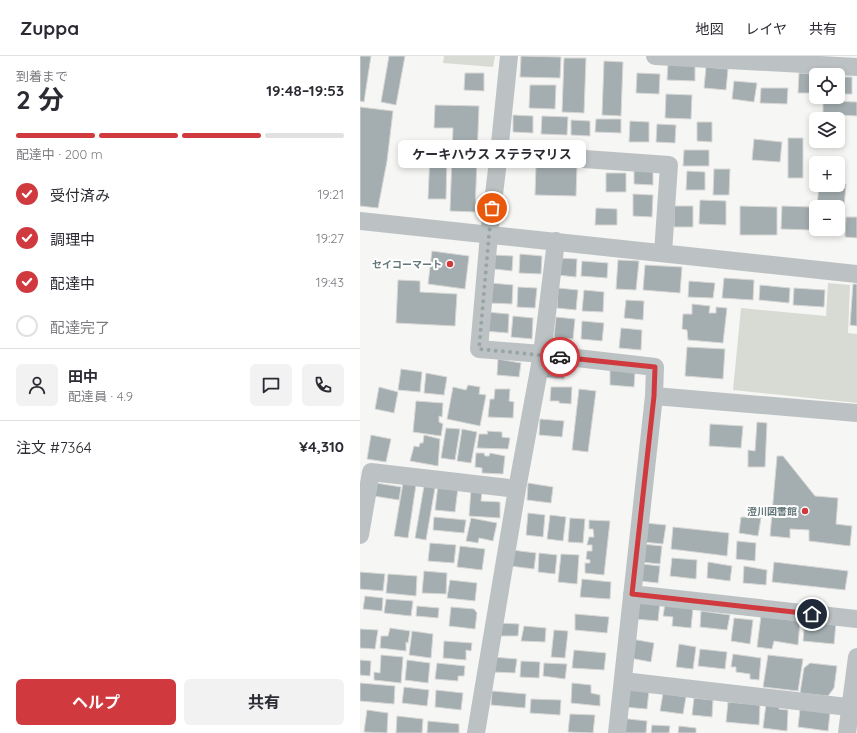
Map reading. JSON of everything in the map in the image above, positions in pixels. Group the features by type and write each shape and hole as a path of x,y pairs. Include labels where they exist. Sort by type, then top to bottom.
{"street":[{"path":"509,56 500,153 489,235 479,349 542,354 655,367 654,396 617,733"},
{"path":"655,56 857,68"},
{"path":"500,153 669,165 663,253"},
{"path":"360,221 857,274"},
{"path":"476,733 517,489 542,354 556,241"},
{"path":"654,396 857,413"},
{"path":"360,535 371,472 517,489"},
{"path":"632,594 857,619"},
{"path":"847,733 854,708 857,657"},
{"path":"623,681 854,708"}],"shaded area":[{"path":"444,56 495,56 493,67 443,63"},
{"path":"828,283 850,285 848,333 857,334 857,403 733,390 741,308 826,316"}],"building":[{"path":"360,56 371,56 364,102 360,101"},
{"path":"389,56 405,56 396,105 381,102"},
{"path":"521,56 561,57 560,78 520,77"},
{"path":"564,58 586,58 584,113 562,112"},
{"path":"604,61 623,62 621,116 602,115"},
{"path":"668,63 695,63 695,81 667,80"},
{"path":"706,67 728,69 726,90 704,88"},
{"path":"465,73 484,73 484,91 464,90"},
{"path":"637,73 660,74 659,94 636,93"},
{"path":"799,73 809,73 809,93 798,93"},
{"path":"845,77 852,77 852,94 845,94"},
{"path":"734,81 757,83 754,102 732,99"},
{"path":"530,85 556,85 555,109 529,108"},
{"path":"761,88 788,88 787,104 760,103"},
{"path":"666,94 692,95 691,119 665,118"},
{"path":"845,102 857,102 857,116 845,115 845,112 823,112 823,104 845,104"},
{"path":"435,105 479,106 475,212 450,211 453,128 434,128"},
{"path":"360,107 393,111 387,161 378,208 360,206"},
{"path":"513,115 533,116 533,133 513,132"},
{"path":"542,116 568,117 567,135 541,134"},
{"path":"596,119 621,119 621,133 595,132"},
{"path":"571,120 590,121 590,136 571,135"},
{"path":"630,121 649,122 649,142 629,142"},
{"path":"697,122 712,122 712,142 697,141"},
{"path":"657,124 676,125 675,143 656,142"},
{"path":"788,138 803,138 803,178 788,178"},
{"path":"754,139 782,142 780,162 752,160"},
{"path":"684,150 709,150 709,166 683,166"},
{"path":"430,153 447,154 446,199 428,199"},
{"path":"536,165 577,166 576,196 535,195"},
{"path":"634,166 653,166 653,185 634,184"},
{"path":"714,169 730,169 729,195 713,195"},
{"path":"687,171 705,172 705,190 686,190"},
{"path":"606,173 626,173 626,192 606,192"},
{"path":"846,184 845,200 818,200 818,192 845,192"},
{"path":"633,194 653,195 652,217 633,216"},
{"path":"700,200 726,201 726,225 699,224"},
{"path":"674,206 693,206 693,227 674,227"},
{"path":"740,206 777,207 777,235 740,235"},
{"path":"782,206 809,207 809,230 781,229"},
{"path":"596,208 617,209 617,225 595,225"},
{"path":"846,217 857,217 857,238 845,237"},
{"path":"432,251 469,256 465,289 428,284"},
{"path":"520,254 542,256 541,274 519,273"},
{"path":"495,255 513,256 512,271 494,269"},
{"path":"559,258 577,259 576,277 557,275"},
{"path":"618,260 639,261 636,290 616,289"},
{"path":"582,261 608,263 607,278 581,276"},
{"path":"645,265 682,267 680,293 643,290"},
{"path":"724,278 754,280 753,300 722,298"},
{"path":"398,280 420,281 420,292 457,294 455,326 396,323"},
{"path":"689,281 715,283 713,298 688,297"},
{"path":"491,283 513,285 512,304 489,303"},
{"path":"853,284 857,284 857,326 850,325"},
{"path":"760,285 790,288 789,303 759,300"},
{"path":"518,287 537,288 535,308 517,307"},
{"path":"558,288 578,290 576,310 557,308"},
{"path":"794,288 825,290 824,307 793,305"},
{"path":"584,290 604,292 603,312 582,311"},
{"path":"626,300 644,301 643,320 624,318"},
{"path":"692,304 710,306 709,313 716,313 716,307 727,308 723,343 688,340 687,330 682,329 683,314 692,314"},
{"path":"486,312 509,314 508,333 484,331"},
{"path":"513,316 533,318 532,339 511,337"},
{"path":"556,317 575,319 573,339 554,337"},
{"path":"582,321 604,323 602,341 581,339"},
{"path":"621,328 642,330 641,350 619,348"},
{"path":"687,347 725,349 723,379 685,376"},
{"path":"498,359 521,363 519,377 497,375"},
{"path":"543,362 565,365 564,379 541,377"},
{"path":"401,369 422,372 420,392 398,390"},
{"path":"610,369 635,372 634,387 610,385"},
{"path":"426,373 447,377 444,395 424,393"},
{"path":"468,385 480,387 479,394 486,395 480,426 447,419 453,387 466,390"},
{"path":"379,387 398,392 394,413 375,409"},
{"path":"551,387 572,387 571,404 559,403 559,401 550,401"},
{"path":"495,389 510,389 509,401 514,402 513,418 488,417 490,399 494,399"},
{"path":"579,389 596,391 588,452 572,450"},
{"path":"416,401 443,403 442,417 439,416 439,422 443,424 441,436 413,432"},
{"path":"540,419 564,421 562,437 539,435"},
{"path":"757,422 767,423 765,467 748,467 748,450 755,451"},
{"path":"710,424 743,426 741,448 709,446"},
{"path":"446,428 460,429 455,460 441,458"},
{"path":"462,429 477,432 471,463 457,461"},
{"path":"487,431 502,432 502,437 510,438 508,449 477,448 479,434 488,434"},
{"path":"371,435 391,439 386,462 367,459"},
{"path":"424,435 440,439 438,466 410,461 414,446 419,447 420,443 423,443"},
{"path":"476,453 484,453 485,456 489,456 490,453 505,456 503,474 482,473 482,468 475,467"},
{"name":"澄川図書館","path":"777,456 783,456 815,496 838,498 836,524 852,526 850,546 809,541 809,530 790,529 790,538 770,536"},
{"path":"370,482 401,487 399,500 367,495"},
{"path":"403,483 416,485 408,538 394,536"},
{"path":"528,483 553,487 551,503 527,500"},
{"path":"438,485 458,488 455,512 435,510"},
{"path":"424,486 435,488 426,540 415,538"},
{"path":"471,490 482,491 481,501 500,502 500,518 469,516"},
{"path":"528,513 545,515 543,537 526,535"},
{"path":"550,515 566,517 563,541 547,539"},
{"path":"434,517 466,520 464,533 433,530"},
{"path":"741,517 761,518 758,536 739,533"},
{"path":"471,518 497,523 493,541 479,538 478,543 466,541"},
{"path":"570,518 585,519 583,543 568,542"},
{"path":"589,520 610,521 604,575 585,573 585,563 590,563 590,560 586,559 587,551 592,551 592,545 587,545 589,537 594,537 593,529 589,529"},
{"path":"645,523 666,525 663,544 643,542"},
{"path":"673,527 729,533 727,556 671,549"},
{"path":"737,541 756,543 755,561 736,559"},
{"path":"430,543 456,545 454,563 428,561"},
{"path":"642,544 662,546 660,564 641,562"},
{"path":"460,546 485,549 482,570 457,567"},
{"path":"512,550 536,553 534,569 510,566"},
{"path":"539,553 557,555 555,574 538,572"},
{"path":"561,554 579,555 577,584 558,582"},
{"path":"672,558 697,560 696,579 670,576"},
{"path":"708,562 732,566 730,581 707,578"},
{"path":"774,562 848,571 845,590 772,582"},
{"path":"642,564 660,566 658,583 640,581"},
{"path":"744,566 767,570 766,585 743,583"},
{"path":"424,571 447,573 446,594 422,593"},
{"path":"360,572 385,574 383,591 360,589"},
{"path":"388,574 417,576 416,596 386,593"},
{"path":"582,579 611,582 610,599 580,597"},
{"path":"450,580 477,583 475,601 447,598"},
{"path":"365,596 383,598 382,611 363,609"},
{"path":"386,599 413,601 411,616 384,613"},
{"path":"637,600 660,602 658,621 635,619"},
{"path":"665,604 693,608 691,628 672,626 673,617 663,616"},
{"path":"417,606 439,608 438,618 416,616"},
{"path":"451,607 474,609 477,613 475,629 449,626"},
{"path":"701,611 730,615 727,630 700,627"},
{"path":"575,614 609,617 607,633 575,630"},
{"path":"761,616 800,621 798,645 774,641 772,649 757,647"},
{"path":"734,618 753,620 750,644 731,641"},
{"path":"805,619 836,623 834,644 803,641"},
{"path":"497,623 519,624 518,636 496,636"},
{"path":"524,626 546,628 545,642 521,641"},
{"path":"390,628 410,631 408,643 406,642 406,651 380,648 381,636 388,636"},
{"path":"360,629 378,630 375,649 360,648"},
{"path":"554,630 568,631 565,658 551,657"},
{"path":"412,631 433,634 431,658 409,655"},
{"path":"632,639 654,643 651,662 630,658"},
{"path":"444,641 472,643 471,651 466,650 466,660 443,658"},
{"path":"679,644 696,647 693,669 676,667"},
{"path":"700,649 727,652 725,669 698,666"},
{"path":"574,650 606,653 604,670 572,668"},
{"path":"733,654 761,658 759,680 750,679 750,674 736,672 736,667 731,667"},
{"path":"381,655 403,657 401,683 374,680 374,672 380,673"},
{"path":"768,655 803,659 798,691 763,687"},
{"path":"493,657 517,659 515,673 492,672"},
{"path":"360,660 371,661 370,676 360,675"},
{"path":"407,660 430,663 428,683 405,680"},
{"path":"521,661 540,662 539,678 520,677"},
{"path":"437,663 465,666 464,676 458,676 458,681 435,679"},
{"path":"544,663 567,664 565,679 543,676"},
{"path":"810,663 837,666 834,688 828,696 800,693 804,668"},
{"path":"360,683 395,686 394,704 360,701"},
{"path":"572,683 591,685 591,693 600,695 600,706 571,703"},
{"path":"404,687 429,690 427,706 402,703"},
{"path":"625,688 649,690 647,709 623,707"},
{"path":"436,690 463,693 461,710 435,707"},
{"path":"492,691 526,694 525,708 491,705"},
{"path":"663,693 686,697 683,714 660,711"},
{"path":"694,698 713,700 712,717 692,715"},
{"path":"531,699 561,700 560,715 530,713"},
{"path":"728,702 760,705 759,725 726,722"},
{"path":"766,704 779,705 779,709 788,710 787,731 763,728"},
{"path":"800,709 830,713 828,731 798,727"},
{"path":"367,710 388,713 387,733 364,732"},
{"path":"570,714 595,715 593,733 568,732"},
{"path":"397,716 423,719 422,733 396,733"},
{"path":"620,718 647,721 646,733 619,733"},
{"path":"428,721 459,724 459,733 427,733"},
{"path":"652,725 670,726 669,733 651,733"},
{"path":"679,726 696,728 696,733 678,733"}],"way so far":[{"path":"492,208 479,349 542,354 560,357"}],"place":[{"name":"ケーキハウス ステラマリス","path":"492,208"},
{"name":"セイコーマート","path":"450,264"},
{"name":"澄川図書館","path":"805,511"}],"route":[{"path":"560,357 655,367 654,396 632,594 812,614"}]}
